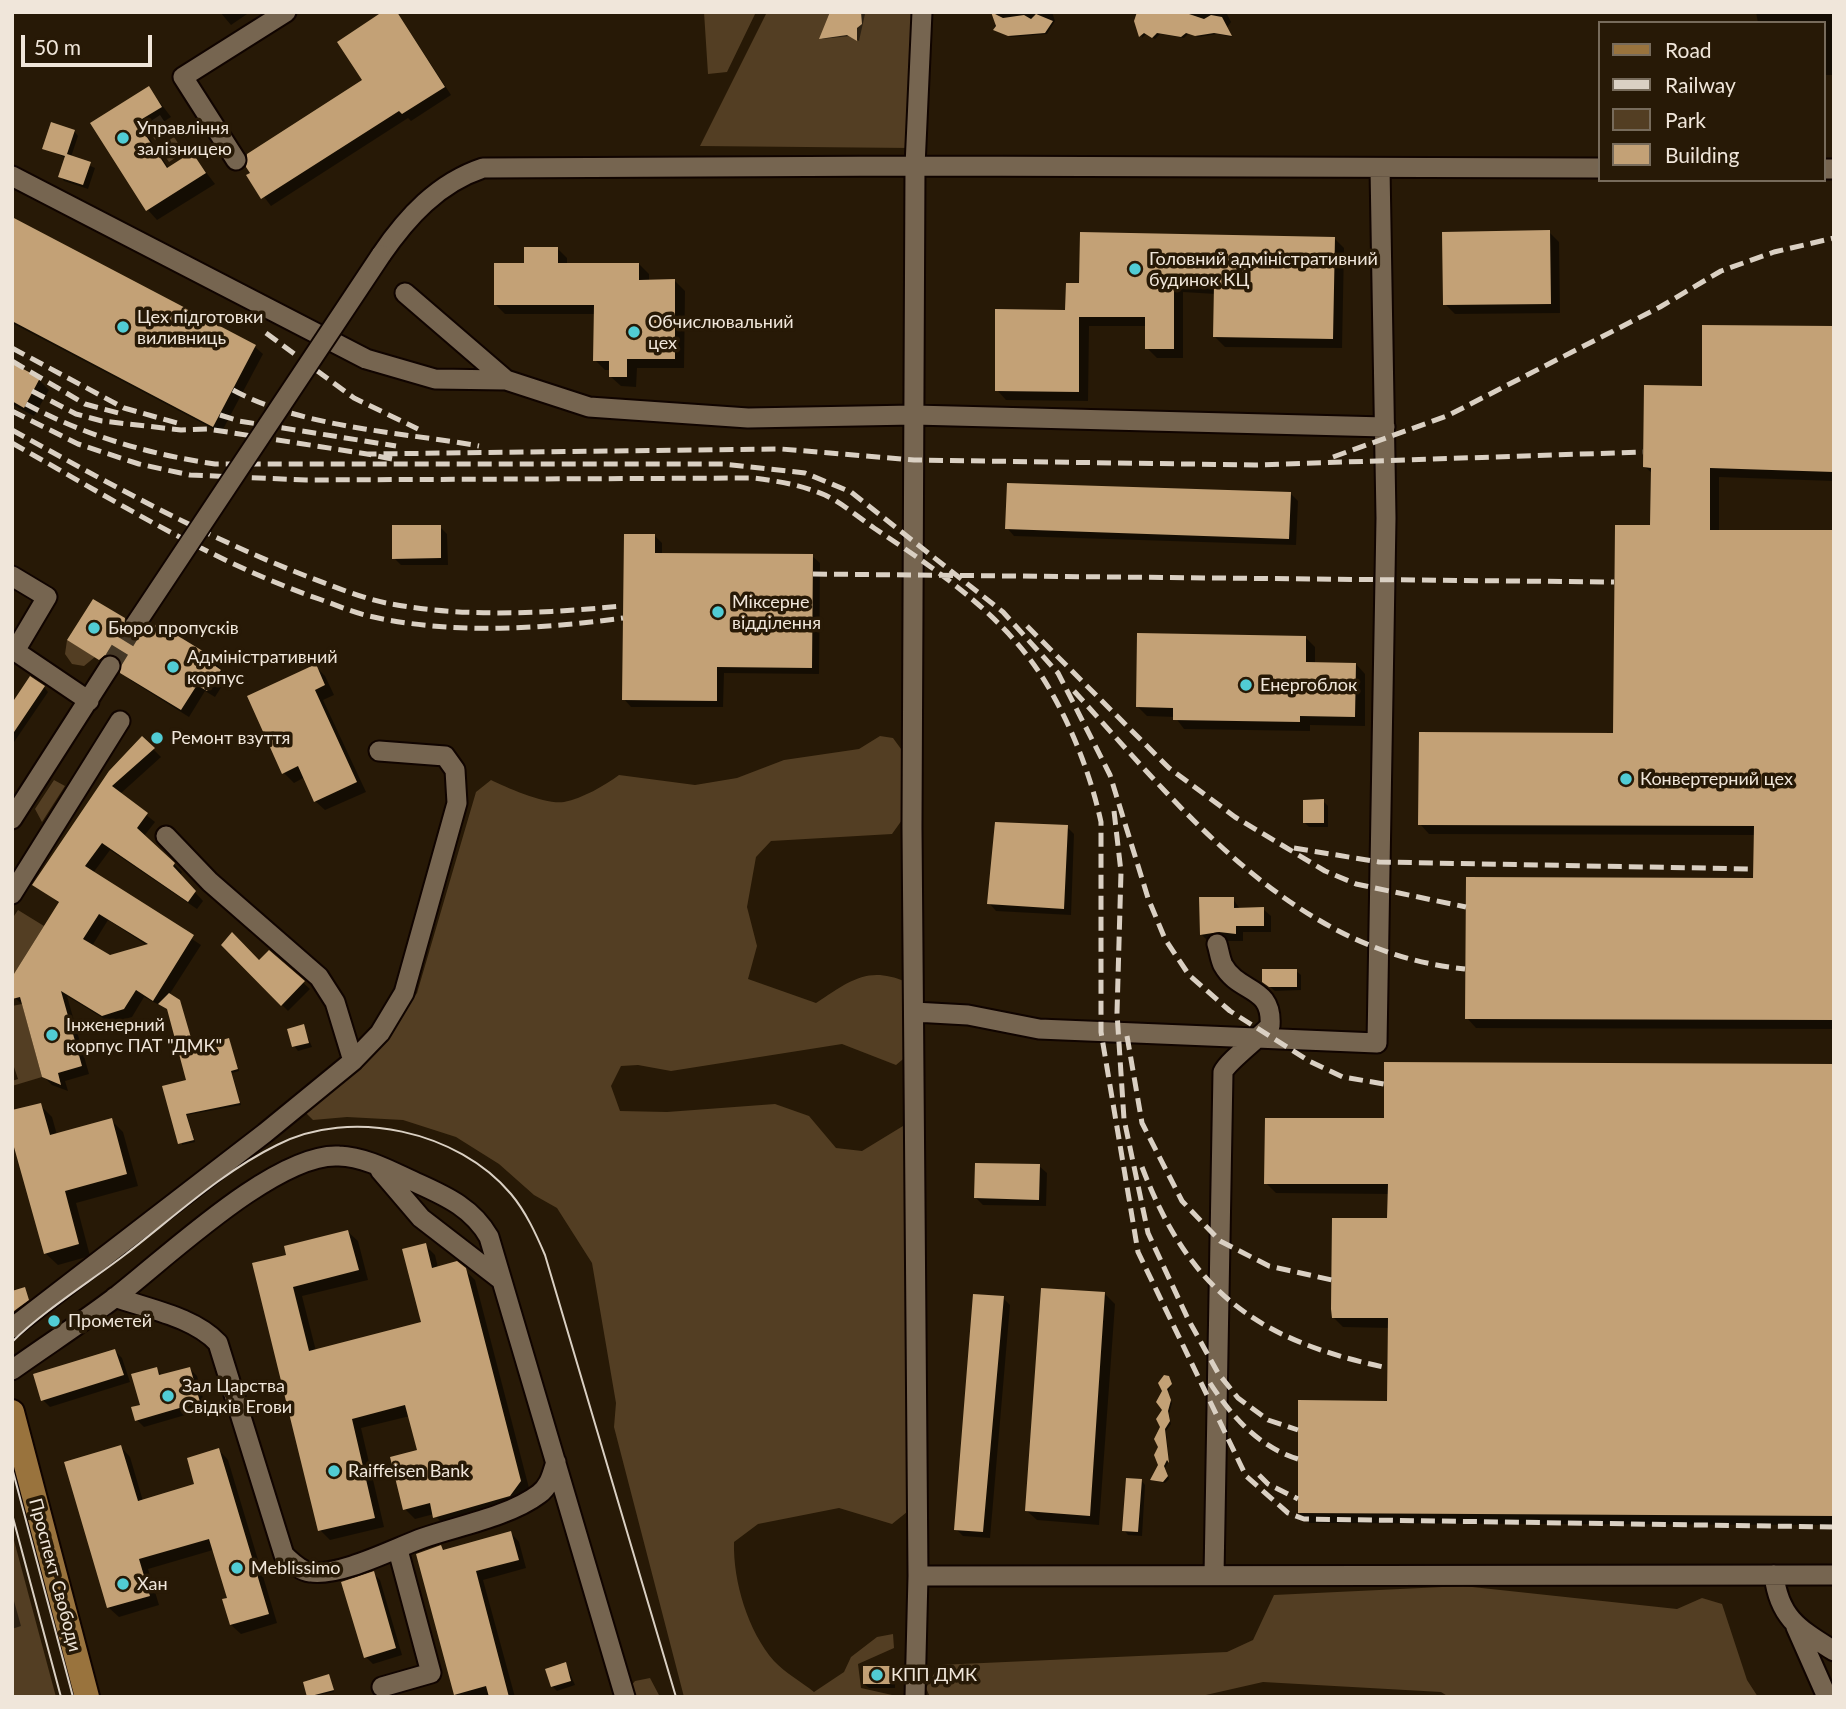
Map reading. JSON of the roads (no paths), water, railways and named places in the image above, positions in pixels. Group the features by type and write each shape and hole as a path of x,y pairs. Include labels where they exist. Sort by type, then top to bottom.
{"main road":[{"name":"Проспект Свободи","path":"12,1412 87,1697"}],"street":[{"path":"236,160 183,77 286,12"},
{"path":"915,1697 918,1576 914,1012 915,166 922,12"},
{"path":"135,625 398,230 441,187 483,168 1598,168"},
{"path":"914,1012 968,1015 1039,1030 1377,1043 1386,518 1380,168"},
{"path":"12,176 366,359 435,379 506,380 589,407 748,418 914,415 1384,427"},
{"path":"405,293 506,380"},
{"path":"12,576 47,597 13,653 89,701"},
{"path":"12,819 110,666"},
{"path":"12,894 120,721"},
{"path":"12,1328 353,1061 380,1033 404,993 457,803 455,770 444,756 379,751"},
{"path":"166,836 210,882 319,977 335,1002 353,1061"},
{"path":"1214,1575 1223,1072 1226,1064 1241,1056 1270,1027 1271,1011 1263,997 1237,980 1223,966 1217,944"},
{"path":"12,1370 115,1297 263,1182 305,1161 338,1155 375,1164 433,1190 477,1216 489,1237 625,1697"},
{"path":"375,1164 421,1218 500,1279"},
{"path":"115,1297 190,1324 209,1334 218,1343 284,1555 308,1573 325,1572 398,1550 424,1538 470,1525 537,1496 549,1486 556,1462"},
{"path":"382,1687 431,1673 398,1550"},
{"path":"918,1576 1834,1574"},
{"path":"1773,1575 1776,1598 1796,1628 1827,1697"},
{"path":"1796,1628 1834,1651"}],"tunnel":[{"path":"110,666 135,625"}],"tram line":[{"path":"12,1342 52,1308 199,1196 237,1168 277,1145 306,1134 337,1128 370,1127 433,1141 462,1154 489,1172 511,1194 526,1216 545,1255 676,1697"},
{"path":"12,1468 73,1697"},
{"path":"12,1514 61,1697"}],"railway":[{"path":"1333,457 1447,416 1660,307 1721,271 1774,252 1834,238"},
{"path":"266,333 354,398 418,429"},
{"path":"12,348 124,408 177,423"},
{"path":"12,361 85,404 122,414"},
{"path":"233,390 260,403 321,421 479,446"},
{"path":"32,391 76,414 102,421 181,430 208,429 367,454"},
{"path":"26,404 71,425 118,442 215,464 723,464 805,473 851,492 1003,612 1058,673 1110,775 1148,898 1165,939 1189,975 1230,1011 1309,1061 1343,1077 1384,1084"},
{"path":"12,411 78,444 139,464 190,475 306,480 753,478 798,486 838,502 965,593 1006,632 1041,675 1077,746 1101,822 1101,1032 1138,1252 1246,1476 1288,1513 1304,1519 1834,1527"},
{"path":"220,415 239,421 396,446"},
{"path":"12,430 120,489 230,544 370,599 420,608 478,613 623,606"},
{"path":"12,443 200,548 279,584 363,614 400,622 464,628 560,625 623,618"},
{"path":"392,459 367,454 781,449 914,460 1255,465 1643,452"},
{"path":"813,574 1614,582"},
{"path":"1027,626 1169,768 1235,817 1325,871 1356,884 1466,907"},
{"path":"1074,691 1200,827 1246,868 1295,905 1347,935 1404,957 1465,969"},
{"path":"1114,811 1121,872 1117,1013 1124,1119 1148,1233 1188,1319 1218,1373 1238,1398 1268,1420 1298,1430"},
{"path":"1294,848 1379,862 1753,869"},
{"path":"1127,1036 1142,1123 1182,1201 1220,1241 1269,1266 1332,1280"},
{"path":"1142,1167 1161,1211 1183,1248 1207,1279 1235,1305 1266,1326 1302,1343 1342,1357 1388,1368"},
{"path":"1210,1383 1237,1419 1259,1439 1298,1459"},
{"path":"1259,1475 1268,1484 1298,1499"}],"place":[{"name":"Управління залізницею","path":"123,138"},
{"name":"Головний адміністративний будинок КЦ","path":"1135,269"},
{"name":"Цех підготовки виливниць","path":"123,327"},
{"name":"Обчислювальний цех","path":"634,332"},
{"name":"Міксерне відділення","path":"718,612"},
{"name":"Бюро пропусків","path":"94,628"},
{"name":"Адміністративний корпус","path":"173,667"},
{"name":"Енергоблок","path":"1246,685"},
{"name":"Ремонт взуття","path":"157,738"},
{"name":"Конвертерний цех","path":"1626,779"},
{"name":"Інженерний корпус ПАТ \"ДМК\"","path":"52,1035"},
{"name":"Прометей","path":"54,1321"},
{"name":"Зал Царства Свiдкiв Егови","path":"168,1396"},
{"name":"Raiffeisen Bank","path":"334,1471"},
{"name":"Meblissimo","path":"237,1568"},
{"name":"Хан","path":"123,1584"},
{"name":"КПП ДМК","path":"877,1675"}]}
